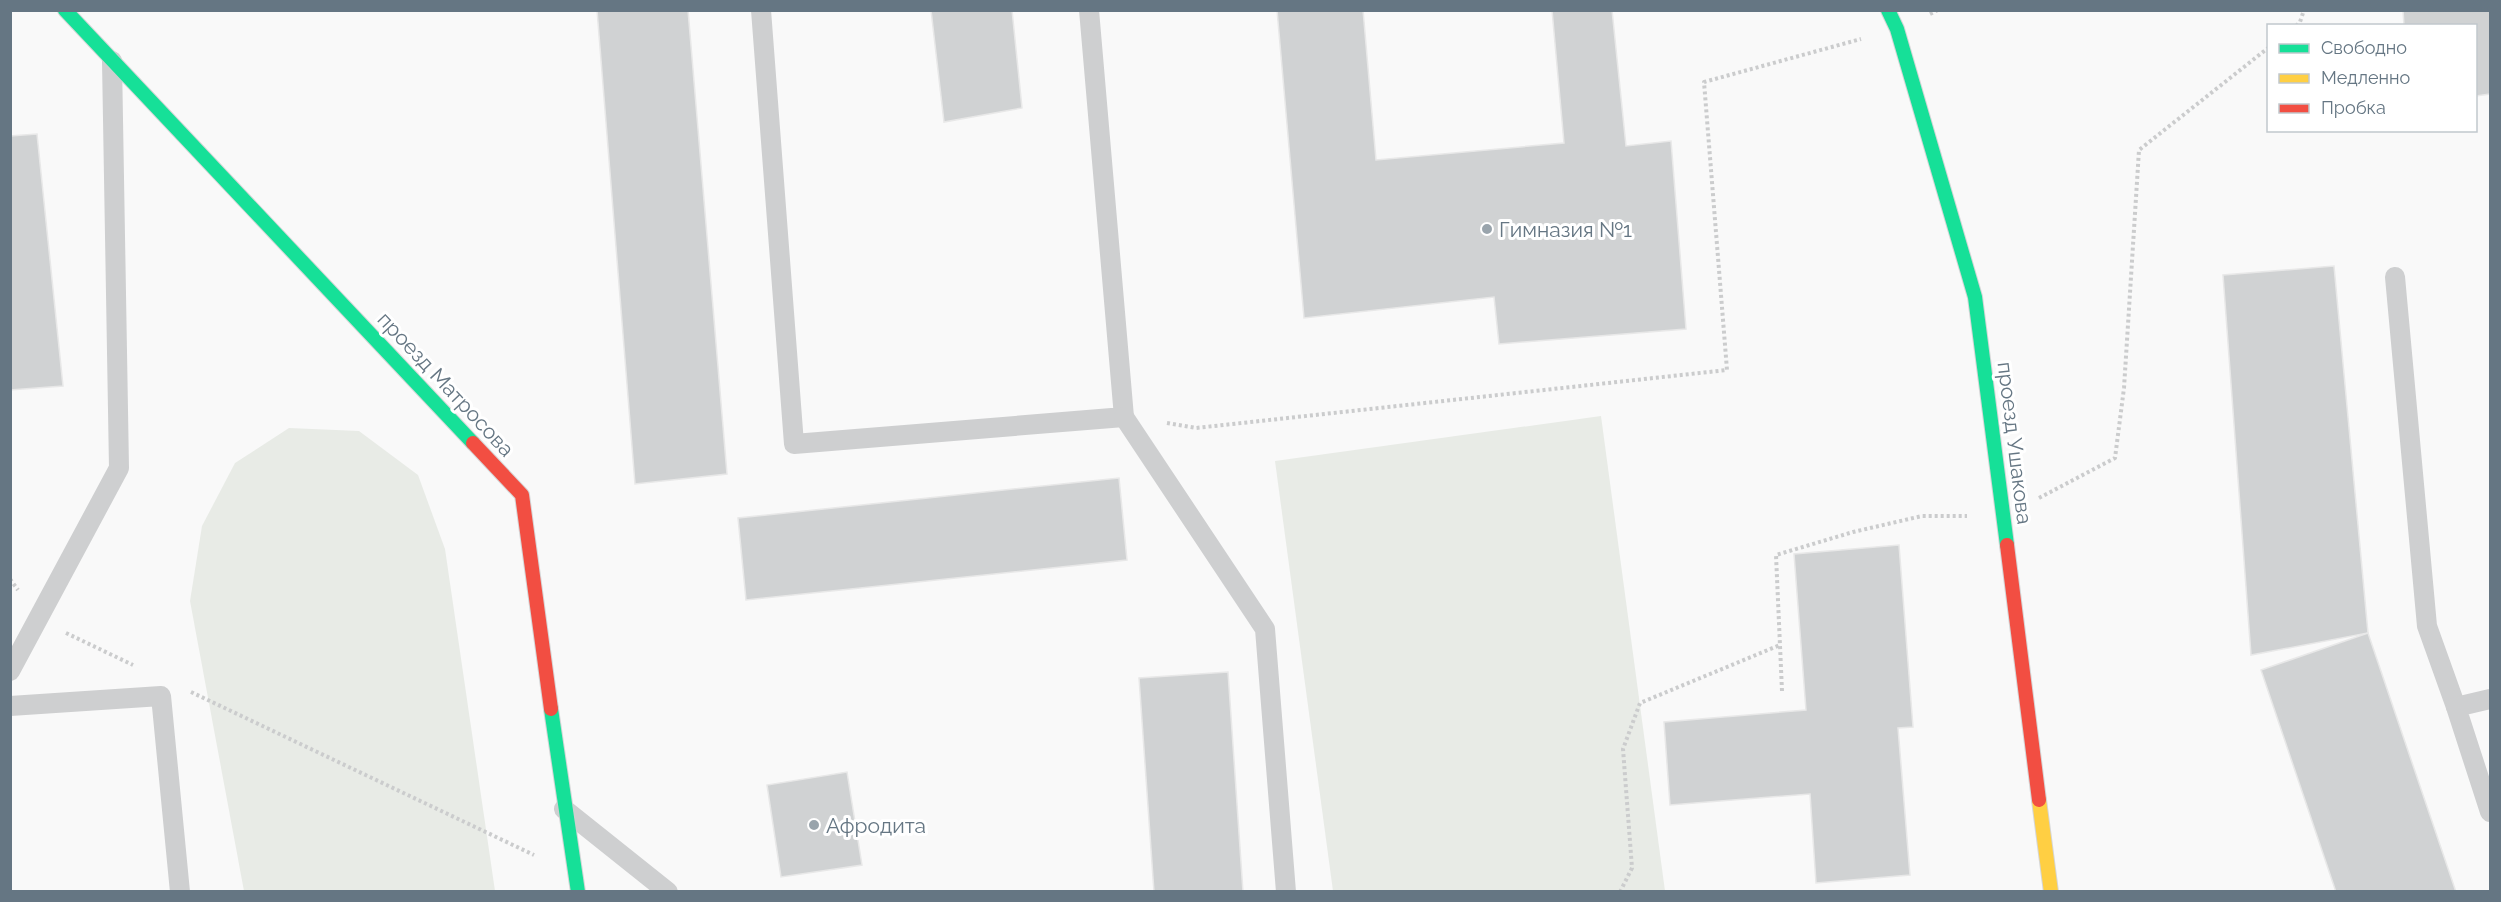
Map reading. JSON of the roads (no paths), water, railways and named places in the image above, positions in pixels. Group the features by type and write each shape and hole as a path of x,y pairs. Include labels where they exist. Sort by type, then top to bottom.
{"street":[{"name":"проезд Матросова","path":"65,10 522,495 564,809 578,891"},
{"name":"проезд Ушакова","path":"1888,10 1897,29 1976,297 2051,891"}],"lane":[{"path":"761,10 794,444 1124,417"},
{"path":"1089,10 1124,417 1265,629 1286,891"},
{"path":"10,671 119,468 112,61"},
{"path":"2395,278 2427,626 2490,812"},
{"path":"10,706 161,696 180,891"},
{"path":"2456,707 2490,699"},
{"path":"564,809 668,891"}],"place":[{"name":"Гимназия №1","path":"1487,229"},
{"name":"Афродита","path":"814,825"}]}
